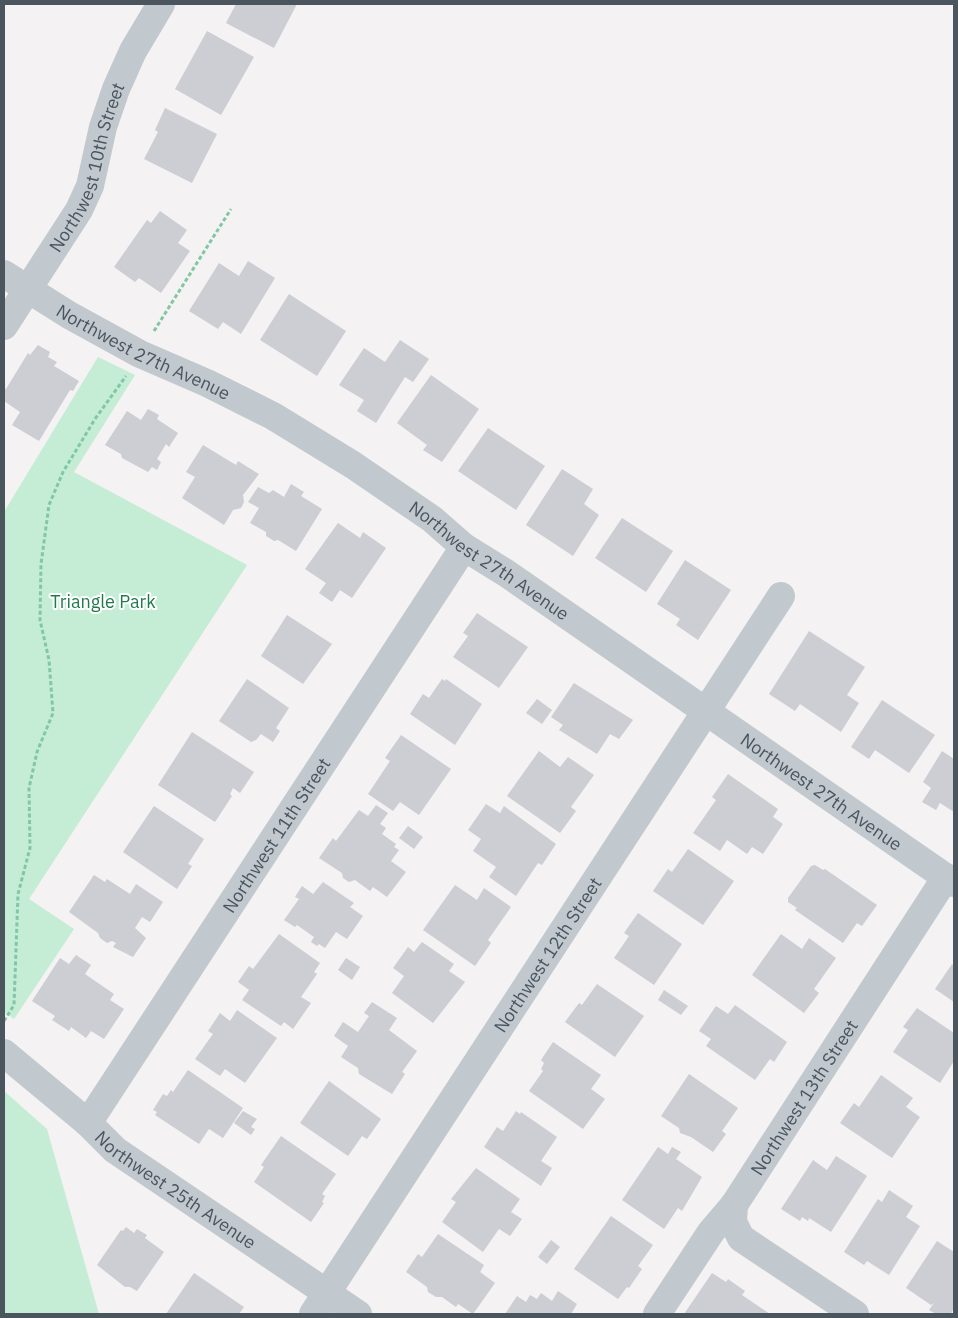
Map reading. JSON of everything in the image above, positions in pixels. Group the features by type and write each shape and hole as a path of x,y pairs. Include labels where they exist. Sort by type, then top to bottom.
{"street":[{"name":"Northwest 10th Street","path":"4,326 79,210 90,186 103,127 116,89 133,51 162,4"},
{"name":"Northwest 27th Avenue","path":"4,274 28,290 140,354 208,383 273,416 361,470 432,519 464,547 506,573 950,880"},
{"name":"Northwest 11th Street","path":"88,1123 464,547"},
{"name":"Northwest 12th Street","path":"320,1304 781,596"},
{"name":"Northwest 13th Street","path":"657,1314 711,1232 734,1206 950,880"},
{"name":"Northwest 25th Avenue","path":"4,1053 88,1123 115,1150 320,1304 358,1314"},
{"path":"734,1206 733,1222 741,1238 855,1314"}],"path":[{"path":"4,1021 14,1005 18,894 30,848 29,788 38,752 53,713 49,660 40,620 41,564 49,505 63,472 94,419 140,354 232,209"}],"green space":[{"name":"Triangle Park","path":"98,357 135,375 74,472 247,565 29,899 74,929 14,1019 4,1012 4,512"},
{"path":"4,1091 47,1129 99,1314 4,1314"}],"building":[{"path":"236,4 297,4 274,48 226,23"},
{"path":"207,31 254,57 221,115 175,89"},
{"path":"165,108 217,134 192,183 144,159 158,132 155,130"},
{"path":"160,211 187,230 178,243 190,251 161,293 139,278 135,282 114,267 147,220 151,223"},
{"path":"248,261 275,278 241,334 223,322 218,329 189,311 219,263 239,276"},
{"path":"289,294 346,331 317,376 260,340"},
{"path":"400,340 429,359 413,382 405,377 376,423 357,411 364,400 339,385 364,348 385,362"},
{"path":"38,345 50,352 48,357 57,362 54,366 79,381 73,391 70,390 39,441 12,425 20,412 4,401 4,388 6,389 28,353 30,355"},
{"path":"431,375 479,409 442,462 423,450 427,445 397,423"},
{"path":"148,409 159,415 157,419 178,433 169,447 166,444 157,459 161,462 157,470 152,467 148,472 122,458 121,454 105,445 127,411 141,420"},
{"path":"488,428 545,466 516,510 458,471"},
{"path":"203,445 236,465 238,461 259,474 243,495 244,502 241,508 233,510 224,525 182,498 195,477 186,472"},
{"path":"562,469 593,489 584,504 599,515 573,556 526,525"},
{"path":"291,484 304,492 301,496 322,509 296,551 278,540 274,541 266,536 266,532 250,523 259,508 248,502 258,487 269,493 273,490 284,497"},
{"path":"622,518 673,551 646,592 595,558"},
{"path":"338,523 360,538 363,532 386,548 352,598 340,590 332,602 319,593 326,583 305,569"},
{"path":"685,560 731,590 698,640 676,625 680,619 657,604"},
{"path":"477,613 528,647 499,688 453,657 468,636 463,633"},
{"path":"287,615 332,644 303,684 261,656"},
{"path":"809,631 865,667 847,695 859,703 841,732 800,704 795,711 769,694"},
{"path":"247,679 289,708 276,728 280,731 273,742 261,734 256,740 251,742 219,721"},
{"path":"442,679 445,681 446,679 482,704 455,745 410,714 423,694 429,698"},
{"path":"574,683 633,720 619,739 610,734 597,754 559,730 563,725 551,717"},
{"path":"537,699 552,710 542,724 526,713"},
{"path":"882,700 935,735 909,773 875,750 869,759 851,747"},
{"path":"192,732 254,772 240,793 233,788 230,794 232,796 215,822 158,785"},
{"path":"401,735 451,769 419,815 400,802 393,811 368,794 390,761 385,758"},
{"path":"539,751 560,767 568,757 594,775 571,807 576,811 560,833 507,796"},
{"path":"942,751 954,759 954,812 940,803 936,810 922,802 931,788 923,782"},
{"path":"728,774 778,809 773,817 783,824 763,854 752,847 747,854 727,840 720,851 693,833 716,800 712,797"},
{"path":"486,804 500,813 504,806 556,844 542,865 538,863 516,896 489,877 496,867 473,851 481,839 468,830"},
{"path":"376,805 388,813 380,824 386,828 382,834 396,844 394,847 399,850 391,861 406,872 387,897 373,887 370,891 355,880 349,882 343,878 342,873 319,858 333,838 336,841 359,810 368,816"},
{"path":"154,806 204,839 188,864 192,866 177,889 123,852"},
{"path":"408,826 423,837 414,849 399,838"},
{"path":"688,849 734,881 703,925 653,891 668,869 672,872"},
{"path":"815,865 823,870 825,869 877,905 862,926 857,923 843,943 795,910 797,908 788,902 788,898 811,866"},
{"path":"94,875 105,882 107,879 130,894 136,884 163,902 150,922 142,917 135,928 146,938 133,957 113,947 116,943 112,941 107,943 100,938 98,933 69,912"},
{"path":"323,882 354,903 350,907 363,916 347,939 336,932 325,948 311,942 314,937 297,925 295,927 284,920 299,899 295,897 302,886 313,894"},
{"path":"455,885 477,900 484,888 511,907 488,940 491,943 475,966 423,930"},
{"path":"638,913 682,944 654,985 614,958 629,936 624,933"},
{"path":"279,934 320,963 314,972 317,974 301,997 311,1003 293,1029 284,1022 281,1026 242,1000 249,990 238,982 249,966 253,969"},
{"path":"781,934 802,949 809,938 836,958 814,989 819,993 804,1013 752,975"},
{"path":"422,942 454,964 449,971 465,982 433,1023 392,993 404,976 393,968 408,947 414,952"},
{"path":"76,955 91,965 85,974 114,994 110,1000 124,1009 104,1039 91,1031 86,1038 71,1027 69,1031 52,1020 55,1016 32,1001 60,958 69,964"},
{"path":"346,958 360,967 352,980 338,970"},
{"path":"952,964 954,967 954,1002 935,989"},
{"path":"597,984 644,1016 615,1057 565,1022 579,1003 582,1005"},
{"path":"664,990 688,1006 681,1015 658,1000"},
{"path":"372,1002 397,1018 389,1030 417,1051 402,1072 405,1074 392,1094 359,1074 358,1068 341,1057 348,1046 334,1036 343,1022 358,1032 369,1016 364,1013"},
{"path":"735,1005 787,1042 774,1062 770,1059 755,1080 706,1046 711,1039 699,1031 716,1006 728,1014"},
{"path":"917,1008 954,1033 954,1061 940,1083 893,1052 908,1030 903,1027"},
{"path":"237,1010 277,1038 245,1083 225,1069 220,1076 195,1059 213,1034 208,1031 220,1013 230,1021"},
{"path":"553,1042 601,1075 591,1089 605,1099 583,1129 529,1091 543,1071 541,1069 544,1063 541,1060"},
{"path":"188,1070 243,1108 223,1138 209,1129 199,1144 155,1115 157,1112 153,1110 163,1094 167,1096 171,1090 173,1092"},
{"path":"689,1074 738,1108 722,1131 726,1134 713,1152 691,1137 680,1133 679,1128 661,1116"},
{"path":"881,1075 913,1098 906,1107 920,1117 892,1158 840,1123 854,1103 859,1107"},
{"path":"329,1081 381,1119 367,1139 362,1136 348,1156 300,1123"},
{"path":"243,1111 257,1119 251,1127 255,1129 251,1135 234,1123"},
{"path":"516,1111 520,1114 521,1112 557,1137 541,1161 552,1168 541,1186 484,1147 497,1127 503,1131"},
{"path":"281,1136 336,1174 322,1194 325,1196 322,1202 324,1203 311,1222 254,1182 264,1167 261,1165"},
{"path":"658,1147 668,1154 672,1147 681,1152 676,1159 702,1177 682,1211 678,1208 664,1229 622,1200"},
{"path":"836,1156 867,1176 831,1232 809,1218 808,1221 802,1217 800,1221 781,1209 813,1160 827,1170"},
{"path":"476,1168 520,1199 511,1212 522,1219 510,1236 499,1229 483,1252 442,1222 456,1202 451,1199"},
{"path":"889,1190 913,1206 906,1217 920,1226 889,1275 867,1261 864,1265 844,1252 878,1199 882,1202"},
{"path":"611,1216 653,1245 638,1266 642,1269 629,1288 627,1287 618,1299 574,1269"},
{"path":"126,1227 134,1233 137,1229 147,1235 145,1238 164,1252 137,1291 130,1287 125,1287 97,1265 121,1230 123,1231"},
{"path":"438,1234 484,1265 480,1272 495,1283 473,1314 458,1304 456,1307 442,1297 436,1297 428,1292 427,1287 406,1272 418,1254 422,1257"},
{"path":"551,1240 560,1247 547,1264 538,1257"},
{"path":"937,1241 954,1252 954,1307 951,1314 936,1314 929,1310 934,1303 931,1305 906,1288"},
{"path":"194,1273 244,1307 239,1314 166,1314"},
{"path":"712,1273 726,1282 728,1279 745,1291 742,1295 770,1314 684,1314"},
{"path":"558,1291 577,1304 571,1314 505,1314 517,1296 526,1302 530,1295 537,1299 541,1293 552,1301"}]}
